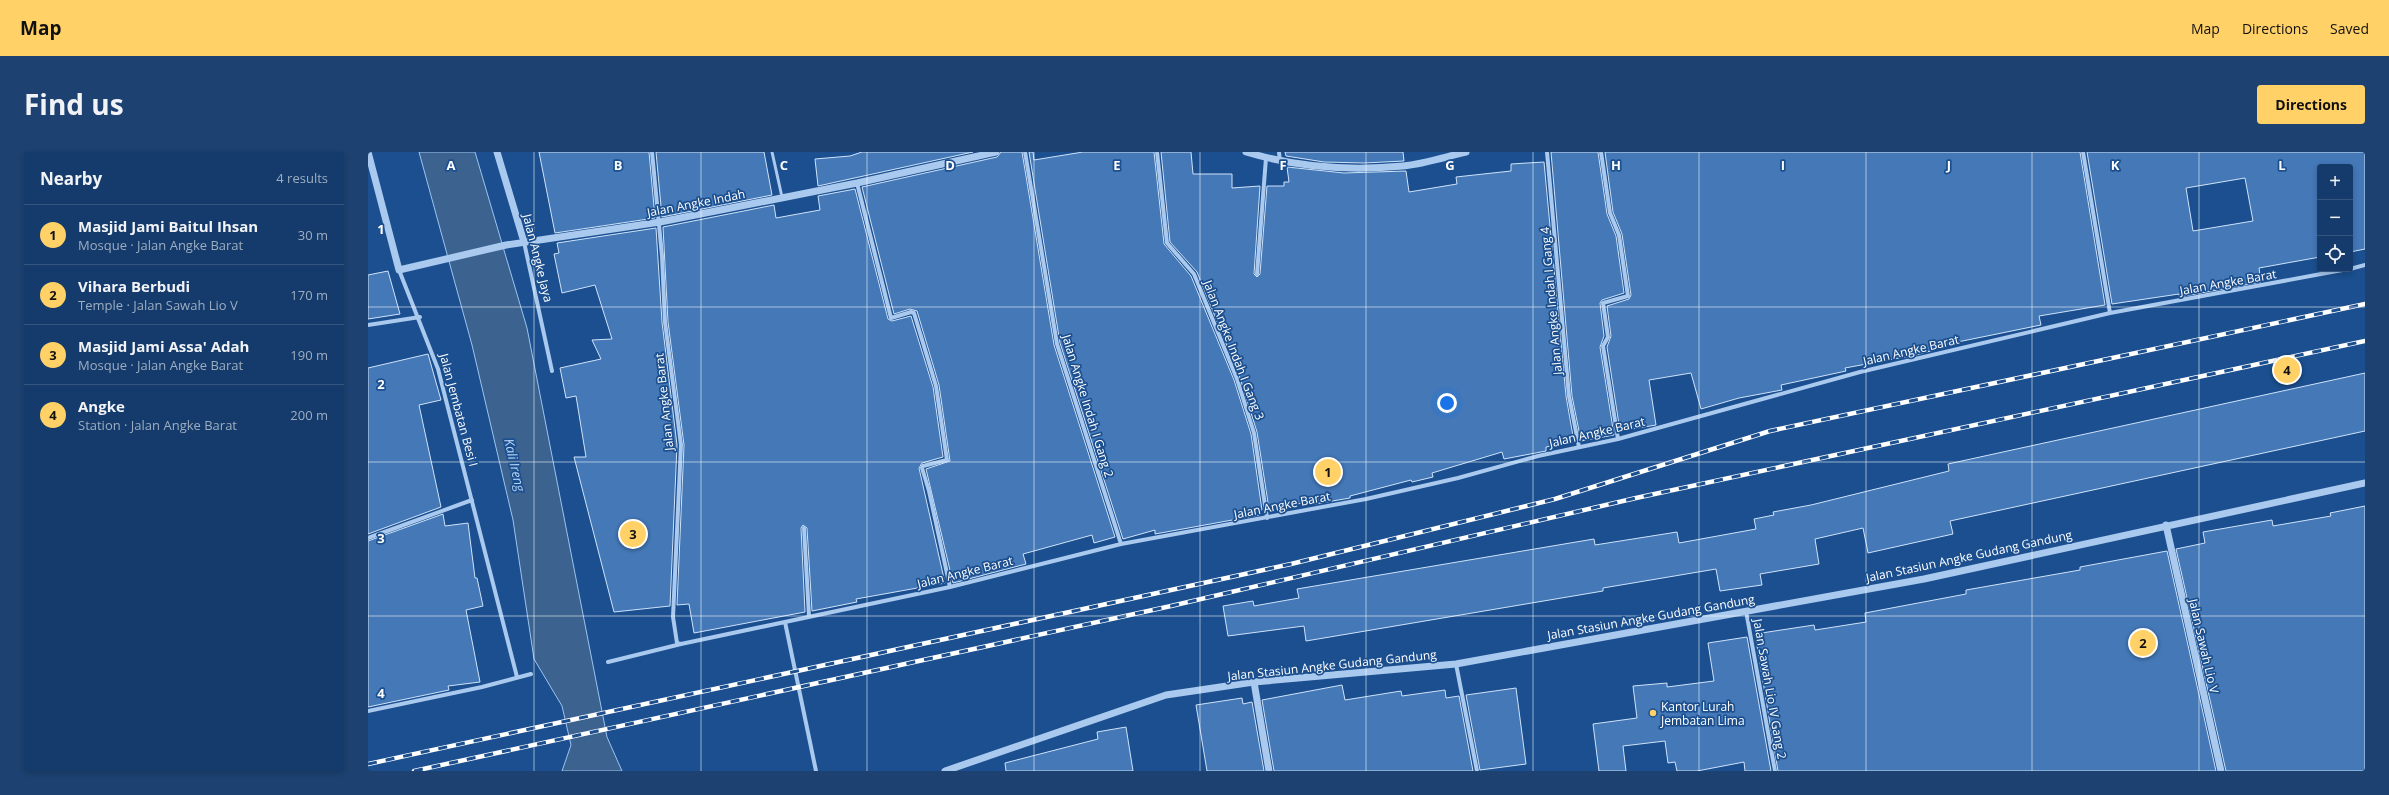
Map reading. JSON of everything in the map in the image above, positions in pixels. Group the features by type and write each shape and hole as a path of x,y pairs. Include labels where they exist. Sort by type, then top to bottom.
{"street":[{"name":"Jalan Jembatan Besi I","path":"368,152 399,270 420,318 438,369 518,677"},
{"name":"Jalan Angke Jaya","path":"497,152 524,242 552,371"},
{"path":"652,152 660,222"},
{"name":"Jalan Angke Indah","path":"399,270 506,245 660,222 857,183 996,152"},
{"name":"Jalan Angke Indah I Gang 2","path":"1025,152 1057,344 1121,544"},
{"name":"Jalan Angke Indah I Gang 3","path":"1157,152 1167,243 1194,274 1237,379 1254,433 1267,518"},
{"path":"1246,152 1280,162 1325,166 1404,166 1466,152"},
{"path":"1279,152 1280,162"},
{"name":"Jalan Angke Indah I Gang 4","path":"1547,152 1569,396 1579,447"},
{"path":"1601,152 1610,213 1619,235 1628,296 1603,303 1608,337 1603,346 1618,439"},
{"path":"2083,152 2110,313"},
{"path":"1257,274 1266,158"},
{"path":"857,183 890,318 911,312 914,313 936,386 947,460 922,466 922,468 929,491 950,587"},
{"name":"Jalan Angke Barat","path":"660,222 665,322 681,445 673,617 677,643 681,644 950,587 1121,544 1267,518 1458,478 1579,447 1618,439 1860,372 2110,313 2333,272"},
{"name":"Jalan Angke Barat","path":"2353,268 2365,265"},
{"path":"368,325 420,318"},
{"name":"Jalan Stasiun Angke Gudang Gandung","path":"945,771 1166,695 1254,682 1456,664 1924,579 2166,525 2365,483"},
{"path":"368,538 472,500"},
{"name":"Jalan Sawah Lio V","path":"2166,525 2221,771"},
{"path":"804,528 809,616"},
{"name":"Jalan Sawah Lio IV Gang 2","path":"1746,611 1775,771"},
{"path":"785,622 816,771"},
{"path":"608,662 681,644"},
{"path":"1456,664 1477,771"},
{"path":"368,711 482,687 531,674"},
{"path":"1254,682 1269,771"}],"lane":[{"path":"772,152 782,198"}],"water":[{"name":"Kali Ireng","path":"419,152 475,152 527,328 607,737 622,771 562,771 571,745 562,706 534,659 513,520 472,345"}],"building":[{"path":"539,152 649,152 655,218 555,233"},
{"path":"656,152 764,152 772,195 662,217"},
{"path":"862,152 973,152 818,186 815,159 850,156"},
{"path":"1001,152 1022,152 1054,345 1115,537 1094,543 1092,535 1023,554 1026,564 953,583 926,469 950,461 939,385 917,311 910,309 894,314 862,187 997,157"},
{"path":"1029,152 1033,152 1034,160 1083,152 1154,152 1164,244 1191,276 1234,380 1251,434 1262,510 1259,511 1260,515 1155,534 1155,530 1123,539 1060,343"},
{"path":"1161,152 1191,152 1193,174 1232,174 1232,188 1260,186 1254,274 1257,277 1260,274 1267,186 1284,186 1284,182 1289,182 1287,167 1344,173 1406,171 1409,192 1457,184 1456,177 1511,171 1511,164 1544,162 1566,396 1574,442 1546,447 1546,451 1504,459 1502,452 1432,473 1433,477 1412,482 1411,480 1350,496 1350,498 1315,504 1314,501 1269,509 1257,432 1240,378 1197,272 1170,242"},
{"path":"1285,152 1403,152 1404,161 1364,163 1324,162 1286,156"},
{"path":"1551,152 1598,152 1607,214 1616,236 1624,293 1602,300 1600,303 1604,336 1600,347 1614,435 1581,441 1572,396"},
{"path":"1605,152 2080,152 2105,305 2039,316 2041,325 1933,347 1934,350 1916,355 1845,368 1846,371 1781,385 1782,390 1739,398 1701,409 1691,373 1649,380 1656,425 1620,431 1607,347 1611,336 1607,306 1629,299 1631,295 1622,234 1613,212"},
{"path":"2087,152 2365,152 2365,249 2353,251 2353,164 2317,164 2317,258 2259,268 2261,282 2179,297 2179,294 2112,304","holes":["2245,178 2253,221 2193,231 2186,188"]},
{"path":"855,189 888,319 892,321 911,316 933,387 943,457 922,463 919,468 945,583 856,599 857,602 812,611 807,528 803,525 801,528 805,612 694,633 689,604 677,605 684,445 668,322 663,227 774,205 776,218 820,210 818,196"},
{"path":"656,228 662,322 677,445 670,606 614,612 574,457 586,457 576,396 566,398 560,368 601,359 592,340 612,339 595,285 562,293 554,254 559,253 557,243"},
{"path":"388,271 400,314 368,319 368,275"},
{"path":"428,354 441,400 419,405 441,507 368,534 368,368"},
{"path":"2365,373 2365,431 1950,521 1953,534 1868,553 1863,528 1815,539 1819,564 1760,574 1762,585 1720,591 1716,569 1603,588 1603,591 1306,641 1304,626 1228,636 1223,606 1253,601 1254,606 1299,598 1297,589 1594,539 1595,545 1677,532 1679,543 1756,529 1754,519 1774,515 1773,512 1811,505 1949,471 1948,464"},
{"path":"2365,506 2365,771 2226,771 2176,549 2205,543 2203,532 2272,520 2273,526 2331,516 2330,513"},
{"path":"443,514 445,526 468,523 475,578 477,578 483,606 466,610 480,682 448,686 449,690 368,707 368,541"},
{"path":"2167,551 2216,771 1778,771 1755,634 1814,625 1815,630 1866,622 1865,613 1966,594 1966,590 2080,570 2080,567"},
{"path":"1747,637 1771,771 1745,771 1744,762 1697,771 1677,771 1675,762 1668,763 1665,741 1623,746 1626,771 1599,771 1593,724 1637,718 1633,686 1667,683 1667,687 1714,681 1708,643"},
{"path":"1342,685 1345,700 1401,691 1402,696 1445,690 1446,698 1459,696 1473,771 1274,771 1262,700"},
{"path":"1516,688 1526,764 1480,770 1466,695"},
{"path":"1242,698 1243,704 1252,702 1264,771 1207,771 1196,705"},
{"path":"1126,727 1133,771 1006,771 1005,763 1098,739 1097,732"}],"railway":[{"path":"368,764 1291,564 1555,499 1770,431 2365,304"},
{"path":"414,771 1171,606 1636,498 2365,341"}],"place":[{"name":"Angke","path":"2287,370"},
{"name":"Masjid Jami Baitul Ihsan","path":"1328,472"},
{"name":"Masjid Jami Assa' Adah","path":"633,534"},
{"name":"Vihara Berbudi","path":"2143,643"},
{"name":"Kantor Lurah Jembatan Lima","path":"1653,713"}]}
